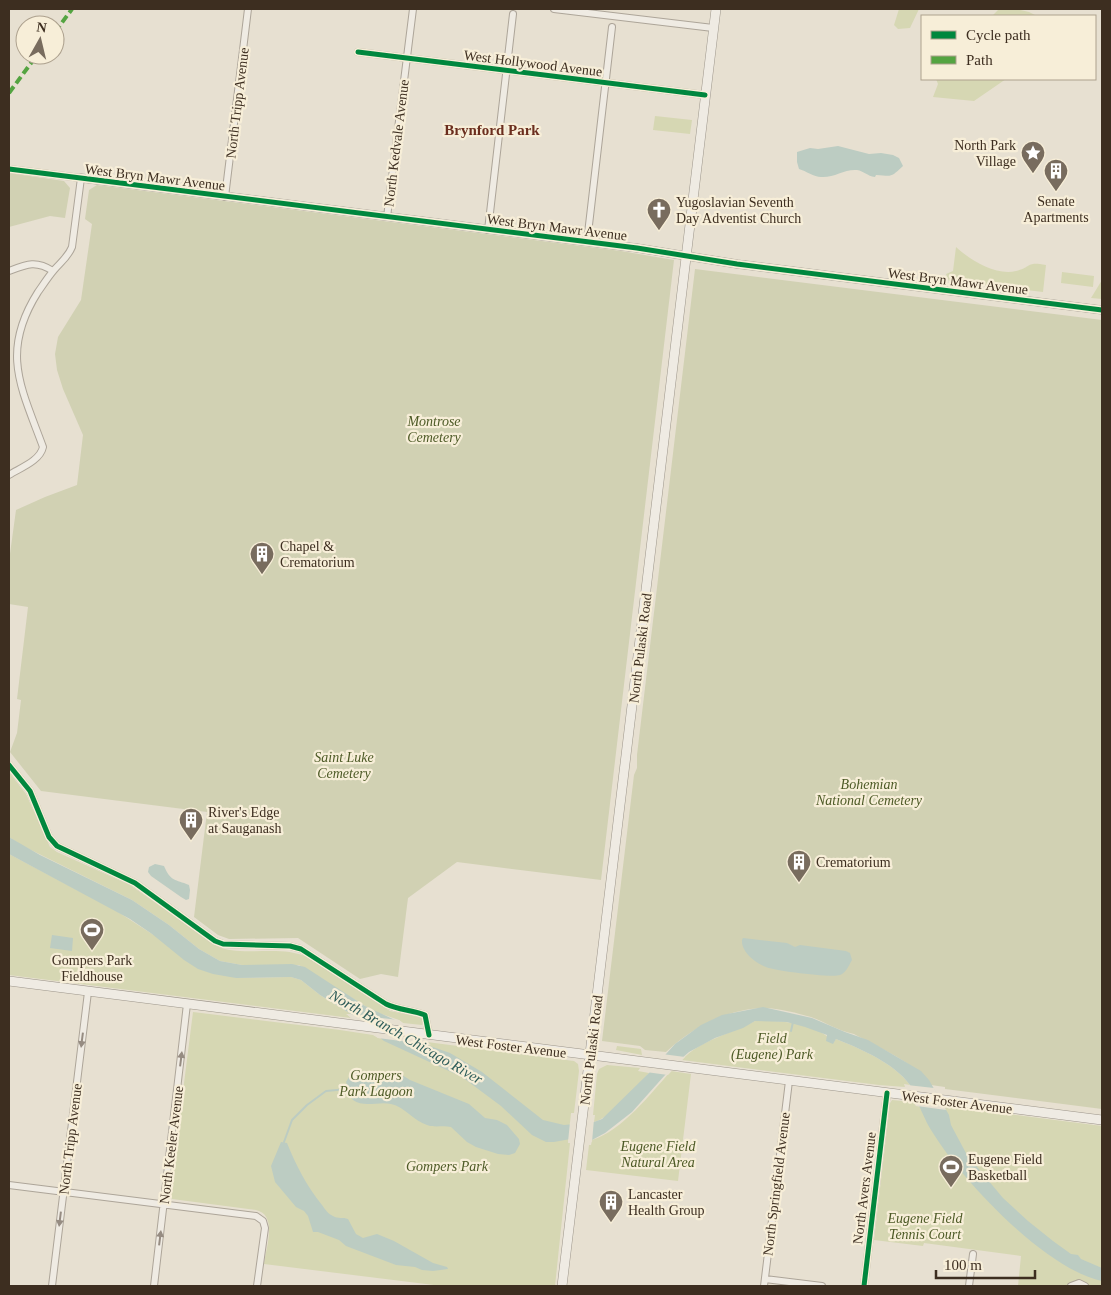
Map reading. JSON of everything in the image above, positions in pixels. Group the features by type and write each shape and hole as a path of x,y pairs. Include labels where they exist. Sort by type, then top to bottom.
{"main road":[{"name":"North Pulaski Road","path":"562,1286 716,9"},
{"name":"West Foster Avenue","path":"9,982 1102,1120"}],"street":[{"name":"North Tripp Avenue","path":"225,197 248,9"},
{"name":"North Kedvale Avenue","path":"387,217 413,9"},
{"path":"554,9 714,28"},
{"path":"488,230 513,14"},
{"path":"587,242 612,27"},
{"name":"West Hollywood Avenue","path":"358,52 705,95"},
{"name":"West Bryn Mawr Avenue","path":"9,169 587,242 800,272 1102,310"},
{"path":"9,474 37,458 43,447 24,401 17,373 16,345 22,322 37,294 53,271 68,256 72,247 80,178"},
{"path":"9,271 38,263 53,271"},
{"path":"9,765 30,791 51,841 57,846 135,883 215,941 223,944 290,946 301,949 386,1004 425,1015 429,1035"},
{"name":"North Tripp Avenue","path":"52,1286 88,992"},
{"name":"North Keeler Avenue","path":"154,1286 188,1004"},
{"name":"North Springfield Avenue","path":"765,1283 788,1081"},
{"name":"North Avers Avenue","path":"864,1286 888,1093"},
{"path":"9,1185 256,1216 263,1221 265,1228 257,1286"},
{"path":"969,1286 973,1254"},
{"path":"765,1283 822,1286"},
{"path":"1070,1286 1079,1283 1085,1286"}],"green space":[{"path":"899,9 919,9 910,28 898,29 894,25"},
{"path":"1016,9 1035,15 993,15 998,10"},
{"path":"936,80 1005,80 974,101 933,97 938,84"},
{"path":"655,116 692,120 690,134 653,130"},
{"path":"9,173 64,181 70,188 65,218 50,216 9,227"},
{"name":"Montrose Cemetery","path":"97,185 621,251 674,260 601,880 457,862 408,898 398,977 381,974 360,979 298,938 229,939 218,935 194,917 207,812 41,791 10,752 17,733 21,700 17,699 28,607 9,604 9,561 16,510 77,485 83,435 63,389 57,370 55,354 58,337 81,300 92,224 85,219 89,190"},
{"path":"956,247 976,262 1000,271 1016,271 1032,264 1046,265 1043,292 949,281 946,274 953,271"},
{"name":"Bohemian National Cemetery","path":"695,269 1102,320 1102,1109 945,1089 945,1087 931,1085 926,1078 908,1063 854,1034 842,1031 811,1017 773,1008 748,1009 722,1016 687,1035 666,1052 645,1050 640,1046 602,1041 634,775 637,768 637,755"},
{"path":"1062,272 1094,276 1093,287 1061,283"},
{"path":"1102,280 1102,299 1091,298"},
{"path":"9,772 26,794 50,847 57,852 130,885 217,946 238,951 285,951 307,957 390,1011 420,1017 423,1020 422,1025 403,1023 373,1011 299,965 242,965 220,961 199,949 169,925 132,900 23,846 9,837"},
{"path":"9,854 115,910 152,934 236,978 291,977 301,980 320,995 351,1014 347,1014 351,1018 9,975"},
{"name":"Gompers Park","path":"193,1012 340,1030 373,1035 378,1038 429,1045 427,1042 574,1061 578,1064 579,1071 574,1113 571,1113 568,1143 570,1143 555,1286 442,1286 264,1264 269,1225 263,1213 256,1210 172,1199 170,1194"},
{"name":"Field (Eugene) Park","path":"755,1021 786,1022 819,1031 833,1043 836,1039 886,1063 910,1085 904,1084 905,1087 879,1085 682,1060 689,1053 707,1042"},
{"path":"617,1046 641,1049 642,1055 616,1050"},
{"path":"607,1065 640,1068 638,1071 649,1073 616,1108 602,1119 594,1122 597,1074 599,1069"},
{"name":"Eugene Field Natural Area","path":"671,1071 691,1074 678,1181 586,1170 589,1145 591,1145 592,1140 614,1129 625,1120"},
{"name":"Eugene Field Tennis Court","path":"892,1100 913,1102 916,1106 946,1110 944,1106 1102,1126 1102,1286 1018,1286 1021,1256 924,1243 923,1246 874,1240 890,1103"}],"water":[{"path":"838,146 869,154 893,155 899,158 903,166 891,175 876,175 875,177 857,170 818,177 799,169 797,152 810,148 818,149"},
{"name":"North Branch Chicago River","path":"9,837 40,855 132,900 169,925 199,949 220,961 242,965 292,964 305,967 365,1006 395,1020 430,1046 450,1053 482,1072 543,1120 564,1125 594,1122 602,1119 649,1073 675,1044 701,1025 722,1015 763,1007 812,1018 868,1040 921,1071 929,1080 949,1115 951,1125 967,1155 1003,1198 1028,1221 1071,1254 1078,1255 1081,1259 1102,1268 1102,1281 1079,1273 1054,1258 1003,1217 958,1168 940,1144 927,1123 910,1085 903,1077 886,1063 856,1047 836,1039 833,1044 826,1041 827,1035 787,1022 755,1021 743,1028 715,1038 689,1052 674,1065 632,1112 605,1133 592,1140 576,1138 546,1142 532,1135 501,1106 462,1077 384,1041 351,1014 320,995 301,980 291,977 236,978 198,969 130,919 9,854"},
{"path":"155,864 164,866 169,875 174,879 189,885 189,899 186,900 181,897 151,876 148,872 149,867"},
{"path":"52,935 73,938 72,951 50,948"},
{"path":"743,938 787,943 795,947 800,945 846,951 850,953 852,960 844,973 835,976 771,969 754,960 747,953 742,944"},
{"path":"355,1072 402,1075 469,1104 485,1118 497,1120 507,1125 519,1139 520,1144 515,1153 509,1155 498,1154 467,1142 451,1127 427,1125 391,1104 362,1104 357,1102 350,1096 346,1082 351,1074"},
{"path":"281,1142 287,1143 306,1182 325,1210 337,1217 348,1219 356,1234 363,1238 377,1234 448,1269 433,1271 396,1265 346,1246 339,1240 313,1232 308,1216 304,1211 296,1207 275,1182 271,1166"}],"pier":[{"path":"346,1014 399,1020 431,1045 378,1038"},
{"path":"662,1054 685,1057 668,1075 646,1072"},
{"path":"907,1085 934,1088 946,1110 917,1106"},
{"path":"594,1119 592,1142 576,1140 568,1142 570,1122"}],"waterway":[{"path":"791,1031 793,1022"},
{"path":"284,1142 292,1120 307,1105 326,1091 348,1089"}],"marked path":[{"path":"65,18 72,9"},
{"path":"9,93 30,65"}],"cycle path":[{"path":"358,52 705,95"},
{"path":"9,169 637,248 737,264 1102,310"},
{"path":"9,765 30,791 49,837 57,846 135,883 215,941 223,944 290,946 301,949 386,1004 425,1015 429,1035"},
{"path":"864,1286 887,1093"}],"place":[{"name":"North Park Village","path":"1033,174"},
{"name":"Senate Apartments","path":"1056,192"},
{"name":"Yugoslavian Seventh Day Adventist Church","path":"659,231"},
{"name":"Chapel & Crematorium","path":"262,575"},
{"name":"River's Edge at Sauganash","path":"191,841"},
{"name":"Crematorium","path":"799,883"},
{"name":"Gompers Park Fieldhouse","path":"92,951"},
{"name":"Eugene Field Basketball","path":"951,1188"},
{"name":"Lancaster Health Group","path":"611,1223"}],"district":[{"name":"Brynford Park","path":"492,130"}],"park label":[{"name":"Saint Luke Cemetery","path":"344,766"},
{"name":"Gompers Park Lagoon","path":"376,1084"}]}
